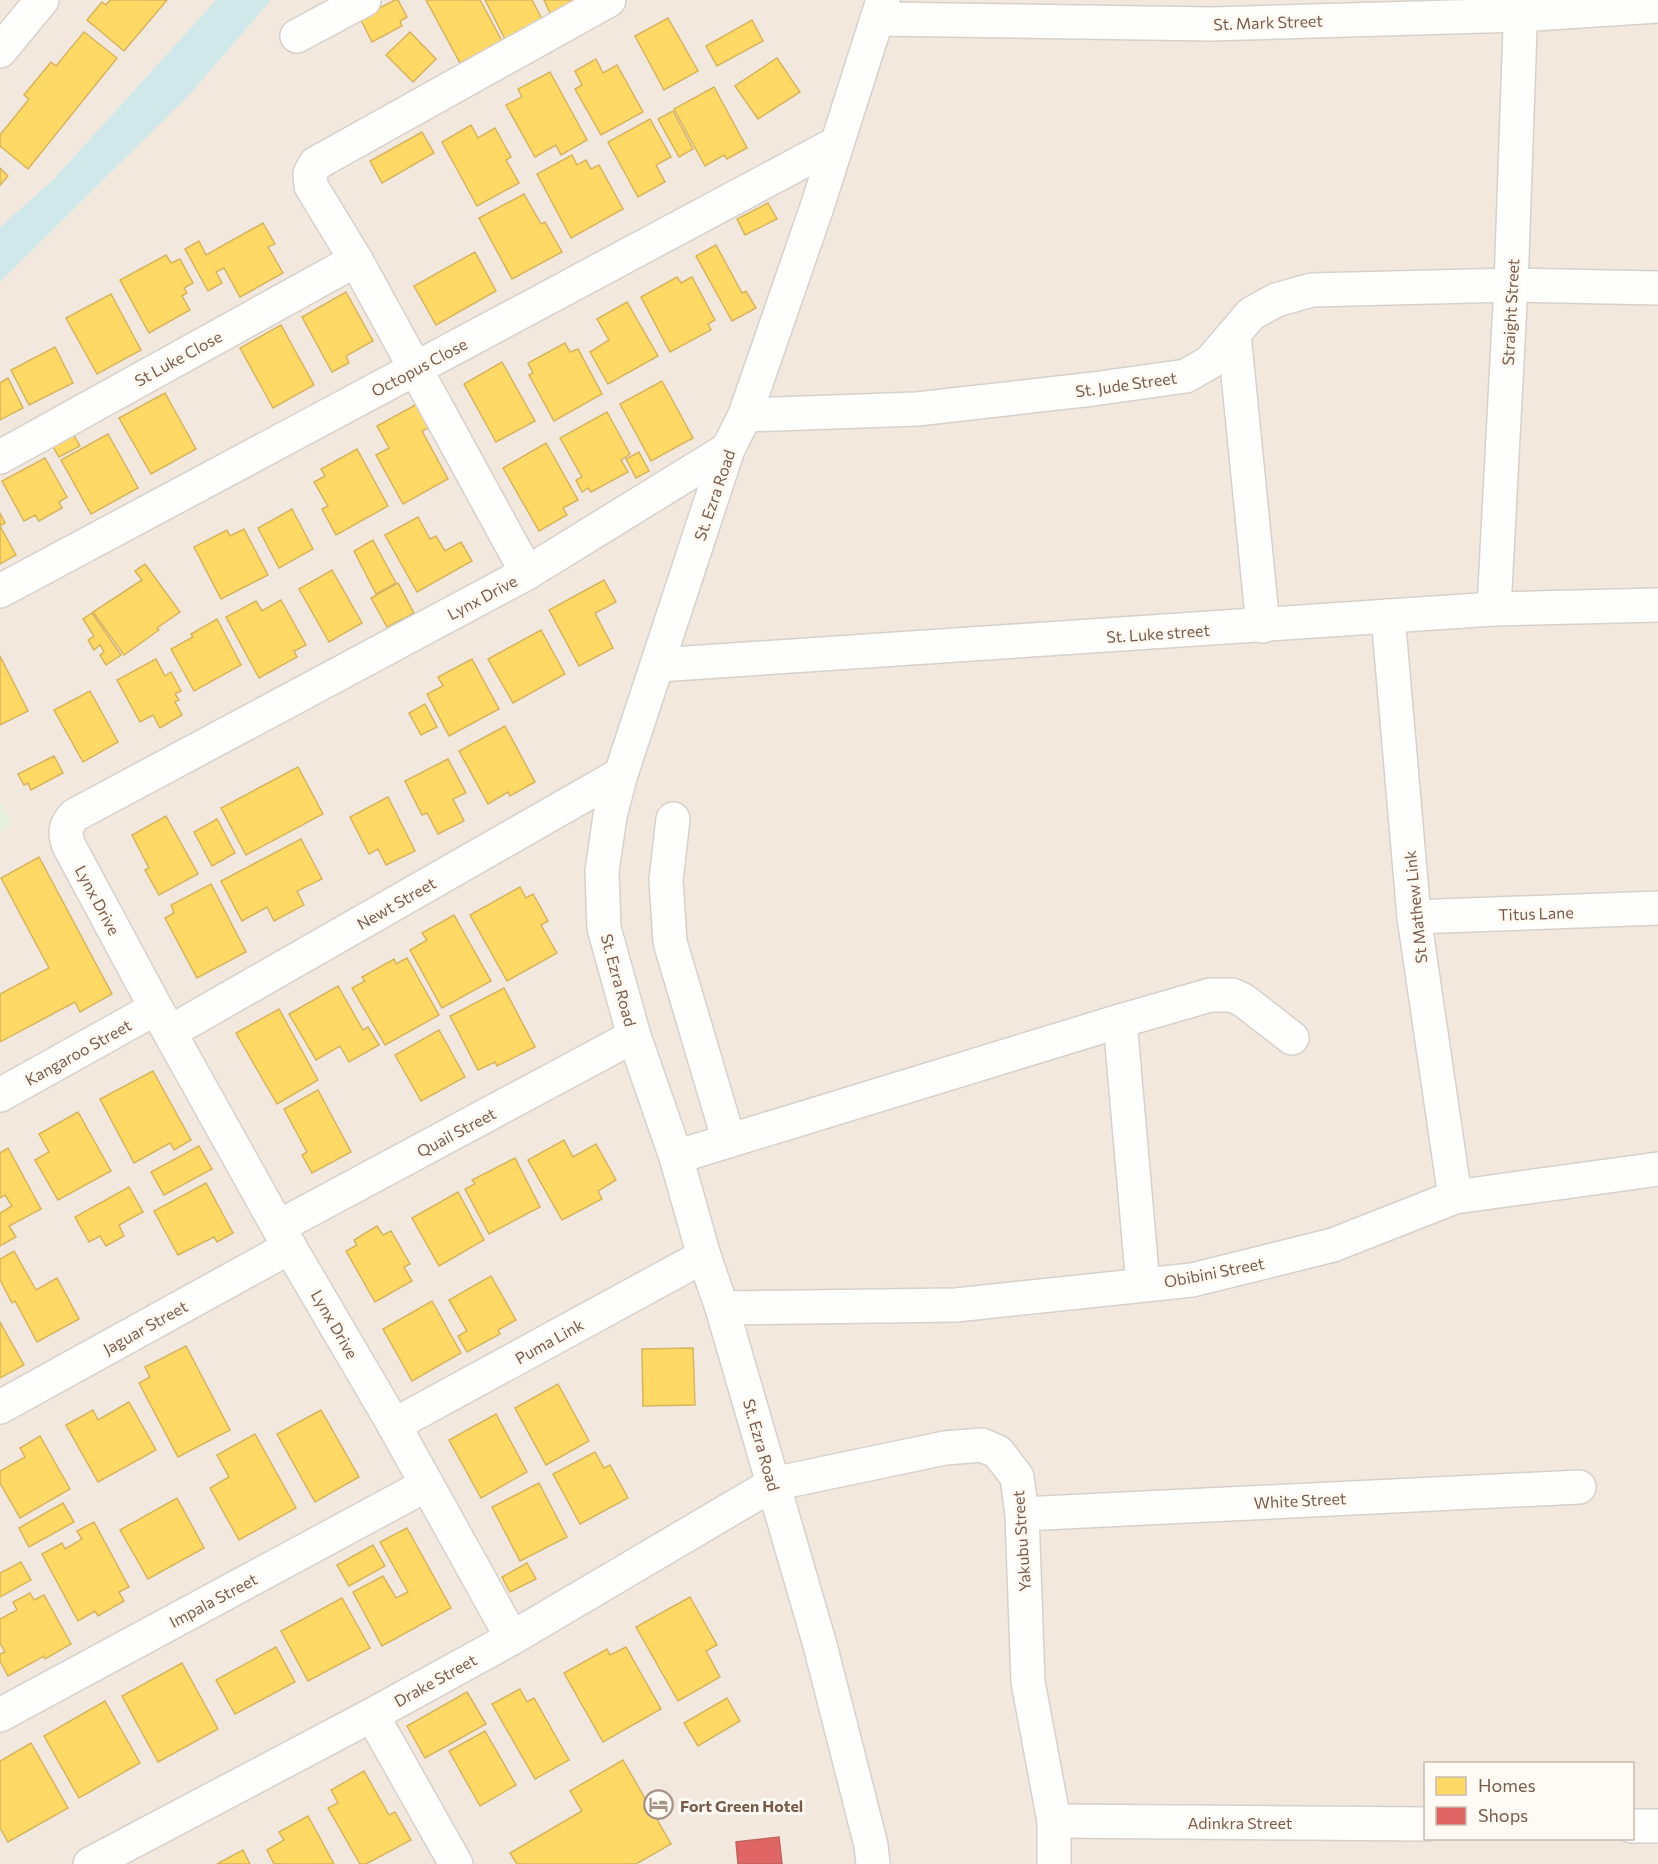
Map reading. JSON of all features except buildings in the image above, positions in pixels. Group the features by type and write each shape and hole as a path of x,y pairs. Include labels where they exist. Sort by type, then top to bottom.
{"street":[{"path":"0,51 42,0"},
{"path":"297,36 364,0"},
{"path":"527,573 356,260 312,186 310,174 315,164 609,0"},
{"name":"St. Mark Street","path":"881,9 1210,12 1658,6"},
{"name":"Straight Street","path":"1494,609 1512,285 1520,7"},
{"name":"St. Ezra Road","path":"873,1864 871,1845 820,1645 722,1308 704,1256 676,1157 634,1036 604,928 602,872 610,816 621,774 728,449 745,415 881,9"},
{"name":"Octopus Close","path":"0,591 837,143"},
{"name":"St Luke Close","path":"0,456 356,260"},
{"name":"St. Jude Street","path":"745,415 917,409 1186,376 1210,362 1251,314 1276,300 1312,290 1512,285 1658,288"},
{"path":"1234,334 1263,626"},
{"name":"Lynx Drive","path":"512,1638 394,1425 284,1237 163,1020 69,846 66,829 75,815 527,573 728,449"},
{"name":"St. Luke street","path":"658,665 1494,609 1658,605"},
{"name":"St Mathew Link","path":"1388,616 1414,917 1455,1197"},
{"name":"Newt Street","path":"163,1020 621,774"},
{"path":"673,819 666,880 670,942 729,1141"},
{"name":"Titus Lane","path":"1414,917 1658,908"},
{"path":"676,1157 1210,995 1232,995 1243,1000 1292,1038"},
{"name":"Kangaroo Street","path":"0,1095 163,1020"},
{"path":"1120,1021 1143,1285"},
{"name":"Quail Street","path":"284,1237 634,1036"},
{"name":"Obibini Street","path":"722,1308 956,1305 1192,1280 1333,1245 1455,1197 1658,1169"},
{"name":"Jaguar Street","path":"0,1407 284,1237"},
{"name":"Puma Link","path":"394,1425 704,1256"},
{"name":"Yakubu Street","path":"773,1484 945,1448 982,1445 998,1452 1017,1477 1022,1514 1028,1682 1054,1821 1053,1864"},
{"name":"Drake Street","path":"90,1864 512,1638 773,1484"},
{"name":"Impala Street","path":"0,1715 426,1485"},
{"name":"White Street","path":"1022,1514 1579,1487"},
{"path":"372,1715 456,1864"},
{"name":"Adinkra Street","path":"1054,1821 1424,1824"},
{"path":"1634,1826 1658,1826"}],"shaded area":[{"path":"0,0 216,0 53,180 0,227"},
{"path":"271,0 1658,0 1658,1864 0,1864 0,282 190,94"}],"green space":[{"path":"0,803 13,825 0,832"}],"water":[{"path":"216,0 271,0 190,94 0,282 0,227 53,180"}],"place":[{"name":"Fort Green Hotel","path":"659,1805"}]}
